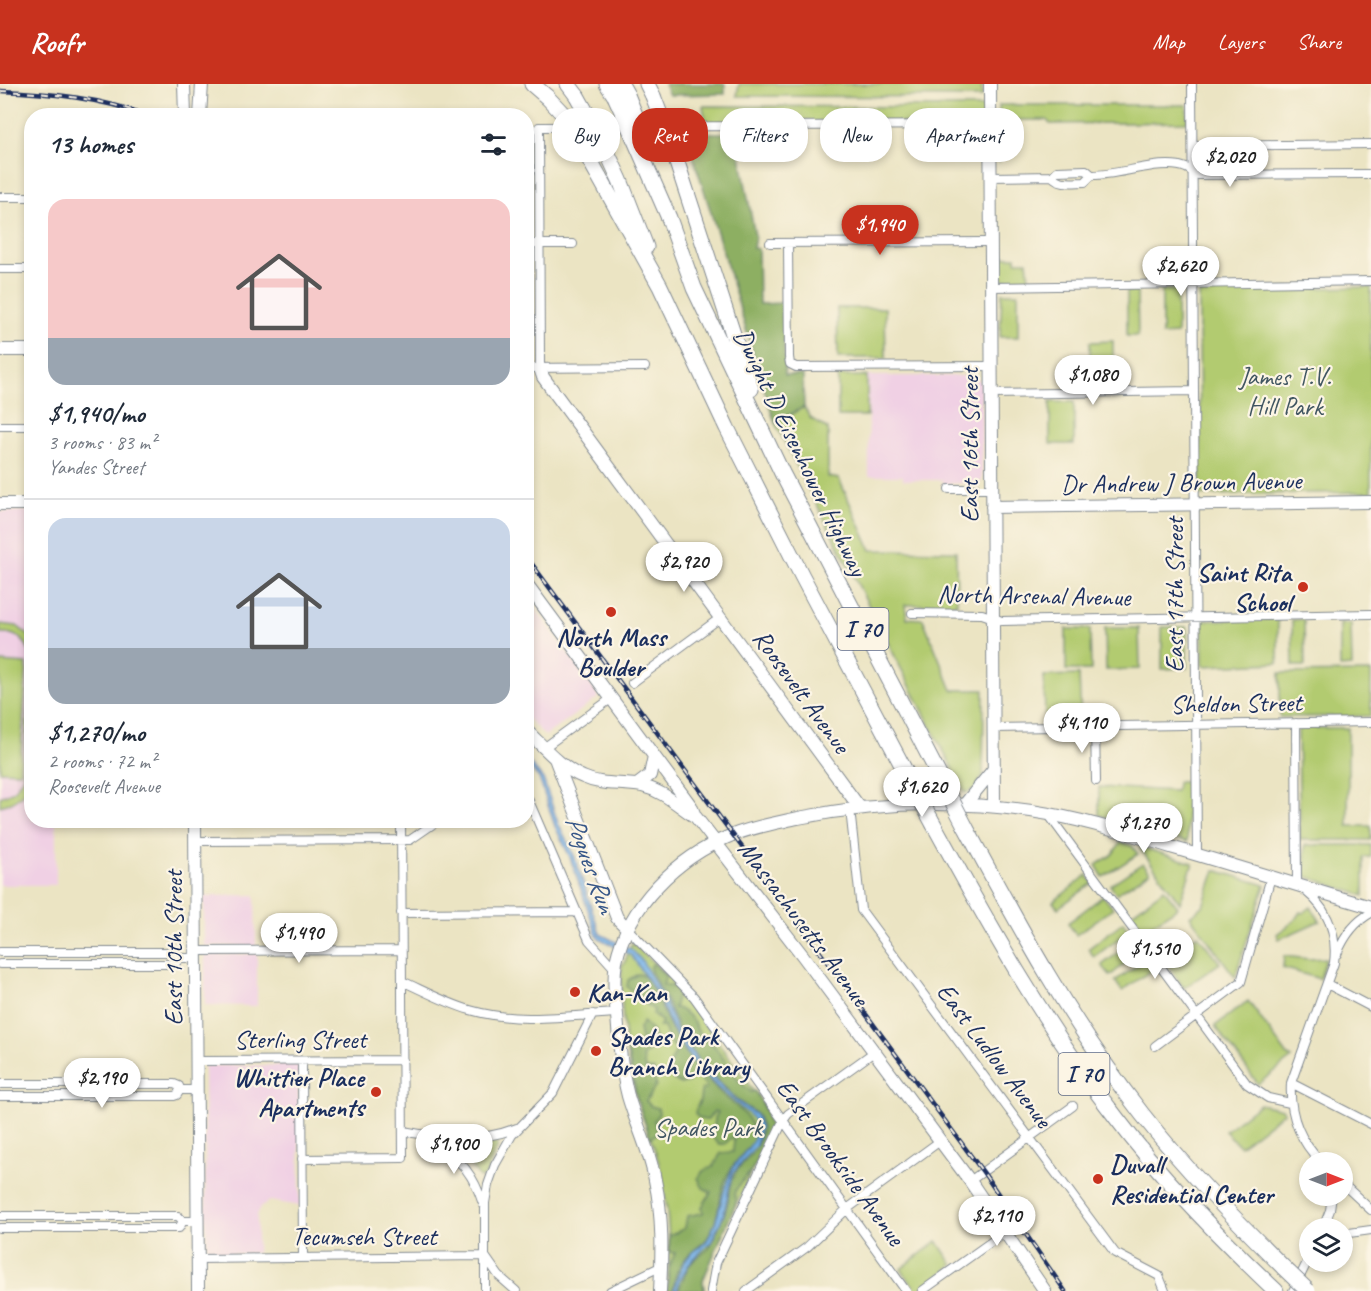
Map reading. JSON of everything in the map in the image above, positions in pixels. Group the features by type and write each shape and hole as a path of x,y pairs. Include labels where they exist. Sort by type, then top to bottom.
{"highway":[{"name":"I 70","path":"532,84 564,115 666,298"},
{"path":"573,90 600,136 627,196 666,298"},
{"name":"Dwight D Eisenhower Highway","path":"618,90 639,138 694,288 782,473 965,826 1040,964 1108,1069 1149,1124 1193,1175 1308,1291"},
{"path":"650,90 668,135 756,404 782,473"},
{"name":"Dwight D Eisenhower Highway","path":"666,298 727,428 802,576 934,825 1018,975 1098,1094 1175,1189 1214,1232 1275,1291"}],"street":[{"path":"184,84 185,108"},
{"path":"200,108 202,84"},
{"name":"East 16th Street","path":"990,84 991,108"},
{"name":"East 17th Street","path":"1192,84 1197,855"},
{"path":"540,368 539,127 904,125"},
{"path":"1193,146 1371,144"},
{"name":"East 16th Street","path":"991,162 994,807"},
{"path":"991,177 1052,176 1057,171 1077,170 1086,170 1092,175 1107,176 1148,167 1165,166 1184,167 1198,175 1371,174"},
{"path":"0,197 24,197"},
{"path":"770,243 991,242"},
{"path":"788,243 790,364 796,367 991,366"},
{"path":"534,244 573,244"},
{"path":"0,269 24,269"},
{"path":"991,287 1371,281"},
{"path":"0,350 24,350"},
{"path":"534,368 645,367"},
{"name":"Roosevelt Avenue","path":"540,368 541,375 720,618 855,808"},
{"path":"992,394 1194,391"},
{"path":"0,426 24,426"},
{"path":"949,489 992,489"},
{"name":"Dr Andrew J Brown Avenue","path":"992,507 1371,502"},
{"path":"0,504 24,504"},
{"name":"Massachusetts Avenue","path":"534,594 691,806 695,816 715,843 777,922 970,1181 1045,1291"},
{"name":"North Arsenal Avenue","path":"912,613 982,614 1002,621 1371,614"},
{"path":"632,683 720,618"},
{"path":"545,747 612,698"},
{"name":"Sheldon Street","path":"993,728 1371,722"},
{"path":"1296,723 1297,885"},
{"path":"1095,726 1096,781"},
{"name":"East Brookside Avenue","path":"534,737 568,769 588,779 610,784 637,785 662,793 695,816"},
{"path":"637,785 650,775 654,756"},
{"name":"East Brookside Avenue","path":"555,757 617,918 694,997 906,1291"},
{"path":"965,804 993,770"},
{"path":"660,1291 662,1237 655,1179 622,1067 616,1013 616,964 627,928 639,908 687,861 715,843 741,832 768,825 855,808 912,803 965,804 1048,814 1096,825 1371,907"},
{"name":"East Ludlow Avenue","path":"855,808 861,910 1115,1253 1160,1276 1165,1291"},
{"path":"534,813 590,943 616,964"},
{"path":"1048,814 1251,1088 1268,1098 1290,1103"},
{"name":"East 10th Street","path":"195,828 198,1291"},
{"path":"302,1159 403,1158 401,828"},
{"path":"195,840 410,840 427,828"},
{"path":"1155,1046 1241,982 1271,877"},
{"path":"1297,885 1315,899 1328,916 1335,942 1334,963"},
{"path":"401,914 576,912"},
{"path":"1313,1152 1301,1137 1292,1114 1291,1083 1341,945 1357,922 1371,913"},
{"path":"0,964 175,964 180,958 196,954 401,950"},
{"path":"0,952 176,952 180,958"},
{"path":"402,981 463,1008 489,1015 535,1019 616,1013"},
{"path":"1327,984 1371,1007"},
{"path":"485,1291 484,1206 496,1162 520,1126 553,1093 593,1014"},
{"path":"711,1291 716,1263 783,1121 788,1114 874,1052"},
{"path":"302,1060 303,1258"},
{"name":"Sterling Street","path":"197,1061 403,1060"},
{"path":"0,1084 174,1083 179,1086 180,1090"},
{"path":"1291,1083 1371,1124"},
{"path":"180,1090 197,1090"},
{"path":"0,1096 174,1096 180,1090"},
{"path":"970,1181 1073,1106"},
{"path":"403,1131 462,1140 481,1138 520,1126"},
{"path":"431,1137 453,1154 468,1171 477,1186 484,1206"},
{"path":"746,1291 807,1247 847,1209 940,1141"},
{"path":"1353,1193 1371,1210"},
{"path":"0,1216 178,1216 183,1221 197,1221"},
{"path":"0,1228 179,1228 183,1221"},
{"path":"1353,1232 1371,1230"},
{"path":"922,1291 1005,1232"},
{"path":"485,1256 499,1276 516,1291"},
{"name":"Tecumseh Street","path":"198,1259 485,1256"},
{"path":"610,1291 662,1266"},
{"path":"1293,1291 1302,1272"}],"shaded area":[{"path":"868,376 974,376 981,382 981,482 943,484 942,480 903,480 903,476 869,476"},
{"path":"24,511 24,828 56,828 56,885 0,885 0,512"},
{"path":"534,607 599,697 545,736 534,725"},
{"path":"255,895 256,946 204,946 204,896"},
{"path":"257,954 257,1006 205,1005 205,955"},
{"path":"298,1065 300,1206 270,1201 261,1206 257,1216 257,1253 208,1254 204,1066"}],"green space":[{"path":"664,84 725,84 725,94 669,95"},
{"path":"739,84 982,84 982,97 737,96"},
{"path":"999,105 1187,105 1187,122 1050,124 1047,120 1024,120 1024,108 999,108"},
{"path":"703,106 984,107 904,108 904,123 892,123 892,108 820,108 820,123 808,123 808,108 720,108 720,124 708,124 708,108"},
{"path":"708,133 720,133 720,162 741,162 755,236 753,248 758,249 759,304 783,303 785,375 803,375 804,407 775,423 752,351 695,162 708,162"},
{"path":"1000,257 1016,257 1016,261 1027,261 1029,280 1003,280 1000,277"},
{"name":"James T.V. Hill Park","path":"1371,287 1371,492 1200,495 1199,290"},
{"path":"1162,290 1177,290 1177,334 1162,335"},
{"path":"1127,291 1137,291 1138,336 1127,336"},
{"path":"1002,293 1018,293 1018,337 1000,337"},
{"path":"837,308 885,308 886,358 838,358"},
{"path":"1113,341 1113,383 1090,383 1090,342"},
{"path":"838,376 867,376 867,416 838,416"},
{"path":"1050,402 1074,402 1074,444 1050,444"},
{"path":"804,407 810,418 828,429 828,477 839,479 871,550 956,551 957,604 905,605 907,618 923,619 952,690 984,690 983,775 975,789 965,793 775,423"},
{"path":"1278,619 1278,663 1203,666 1202,620"},
{"path":"1304,619 1305,666 1293,666 1292,620"},
{"path":"0,624 17,626 24,632 24,643 12,634 0,633"},
{"path":"1340,624 1351,624 1352,666 1340,667"},
{"path":"1162,627 1187,627 1187,668 1162,669"},
{"path":"1105,628 1139,628 1140,669 1106,670"},
{"path":"1066,629 1090,629 1091,670 1066,670"},
{"path":"0,662 24,664 20,772 0,771"},
{"path":"1371,672 1371,716 1280,717 1280,673"},
{"path":"1079,675 1081,721 1045,722 1044,676"},
{"path":"1300,728 1348,728 1348,826 1371,826 1371,840 1300,840 1298,730"},
{"path":"24,762 24,792 11,803 0,806 0,797 14,791 23,777"},
{"path":"1177,782 1187,782 1187,842 1099,815 1099,787 1176,791"},
{"path":"1121,842 1132,846 1138,854 1103,877 1096,865 1112,855"},
{"path":"1305,845 1371,845 1371,857 1364,857 1364,896 1305,876"},
{"path":"1140,848 1193,863 1180,903"},
{"path":"1143,863 1150,872 1116,894 1110,885"},
{"path":"1215,870 1265,885 1235,977 1190,916 1203,906"},
{"path":"1087,875 1093,883 1058,908 1053,902"},
{"path":"1164,889 1178,907 1144,930 1131,914"},
{"path":"1103,896 1113,908 1076,935 1068,923"},
{"path":"1311,907 1320,921 1279,939 1277,934 1294,921 1300,912 1303,913"},
{"path":"1123,922 1129,931 1094,957 1088,949"},
{"path":"1198,935 1220,963 1184,988 1164,960"},
{"path":"1134,941 1141,950 1110,976 1102,965"},
{"name":"Spades Park","path":"632,943 669,977 684,995 772,1117 773,1126 703,1280 704,1291 667,1291 669,1261 664,1187 656,1153 636,1097 624,1031 622,964 624,964"},
{"path":"1284,956 1309,959 1326,958 1320,979 1283,968"},
{"path":"1149,958 1156,967 1122,991 1115,981"},
{"path":"654,963 666,977 663,985 674,987 678,993 674,1008 680,1009 691,1018 704,1039 714,1045 739,1081 751,1092 755,1091 768,1123 769,1134 765,1146 735,1193 736,1203 703,1280 704,1291 678,1291 688,1267 712,1243 726,1210 731,1181 737,1170 756,1149 762,1128 757,1114 741,1103 700,1063 680,1033 651,972 650,967"},
{"path":"638,974 648,980 675,1035 689,1056 715,1087 742,1111 754,1132 754,1141 736,1162 725,1180 710,1233 705,1241 681,1264 676,1274 673,1291 667,1291 669,1268 675,1253 670,1252 669,1236 685,1228 687,1216 703,1213 702,1207 711,1192 703,1188 698,1178 703,1171 713,1167 721,1153 733,1152 734,1139 731,1138 725,1144 719,1144 713,1138 715,1118 718,1112 714,1111 708,1120 700,1119 695,1114 702,1089 706,1089 706,1085 695,1075 689,1082 680,1084 673,1079 669,1066 677,1049 670,1043 664,1027 659,1027 662,1022 653,1014 654,1010 647,1005 646,991 642,997 636,997 634,992 627,987 628,980"},
{"path":"1248,1001 1288,1056 1292,1058 1258,1084 1215,1026"},
{"path":"643,1022 652,1031 656,1040 650,1051 643,1056 645,1069 654,1070 656,1086 646,1101 658,1108 659,1114 654,1120 658,1133 650,1138 637,1099 627,1049 641,1039 639,1029"},
{"path":"1260,1104 1282,1109 1284,1112 1240,1146 1225,1131"},
{"path":"494,1141 498,1146 485,1176 480,1178 458,1150 458,1146"},
{"path":"937,1241 953,1265 917,1291 901,1269"}],"water":[{"path":"534,768 543,779 558,823 574,855 600,934 632,950 642,961 663,998 676,1029 699,1063 734,1099 756,1115 760,1127 756,1145 732,1174 723,1216 711,1242 690,1262 679,1281 677,1291 674,1291 682,1266 691,1254 702,1246 712,1231 728,1178 752,1143 756,1123 749,1114 716,1086 690,1057 671,1026 657,993 631,955 599,938 570,857 555,826 539,778 534,773"}],"railway":[{"path":"0,91 76,98 124,108"},
{"path":"534,567 983,1172 1065,1291"}],"place":[{"name":"Saint Rita School","path":"1303,587"},
{"name":"North Mass Boulder","path":"611,612"},
{"name":"Kan-Kan","path":"575,992"},
{"name":"Spades Park Branch Library","path":"596,1051"},
{"name":"Whittier Place Apartments","path":"376,1092"},
{"name":"Duvall Residential Center","path":"1098,1179"}],"water label":[{"name":"Pogues Run","path":"591,864"}]}
